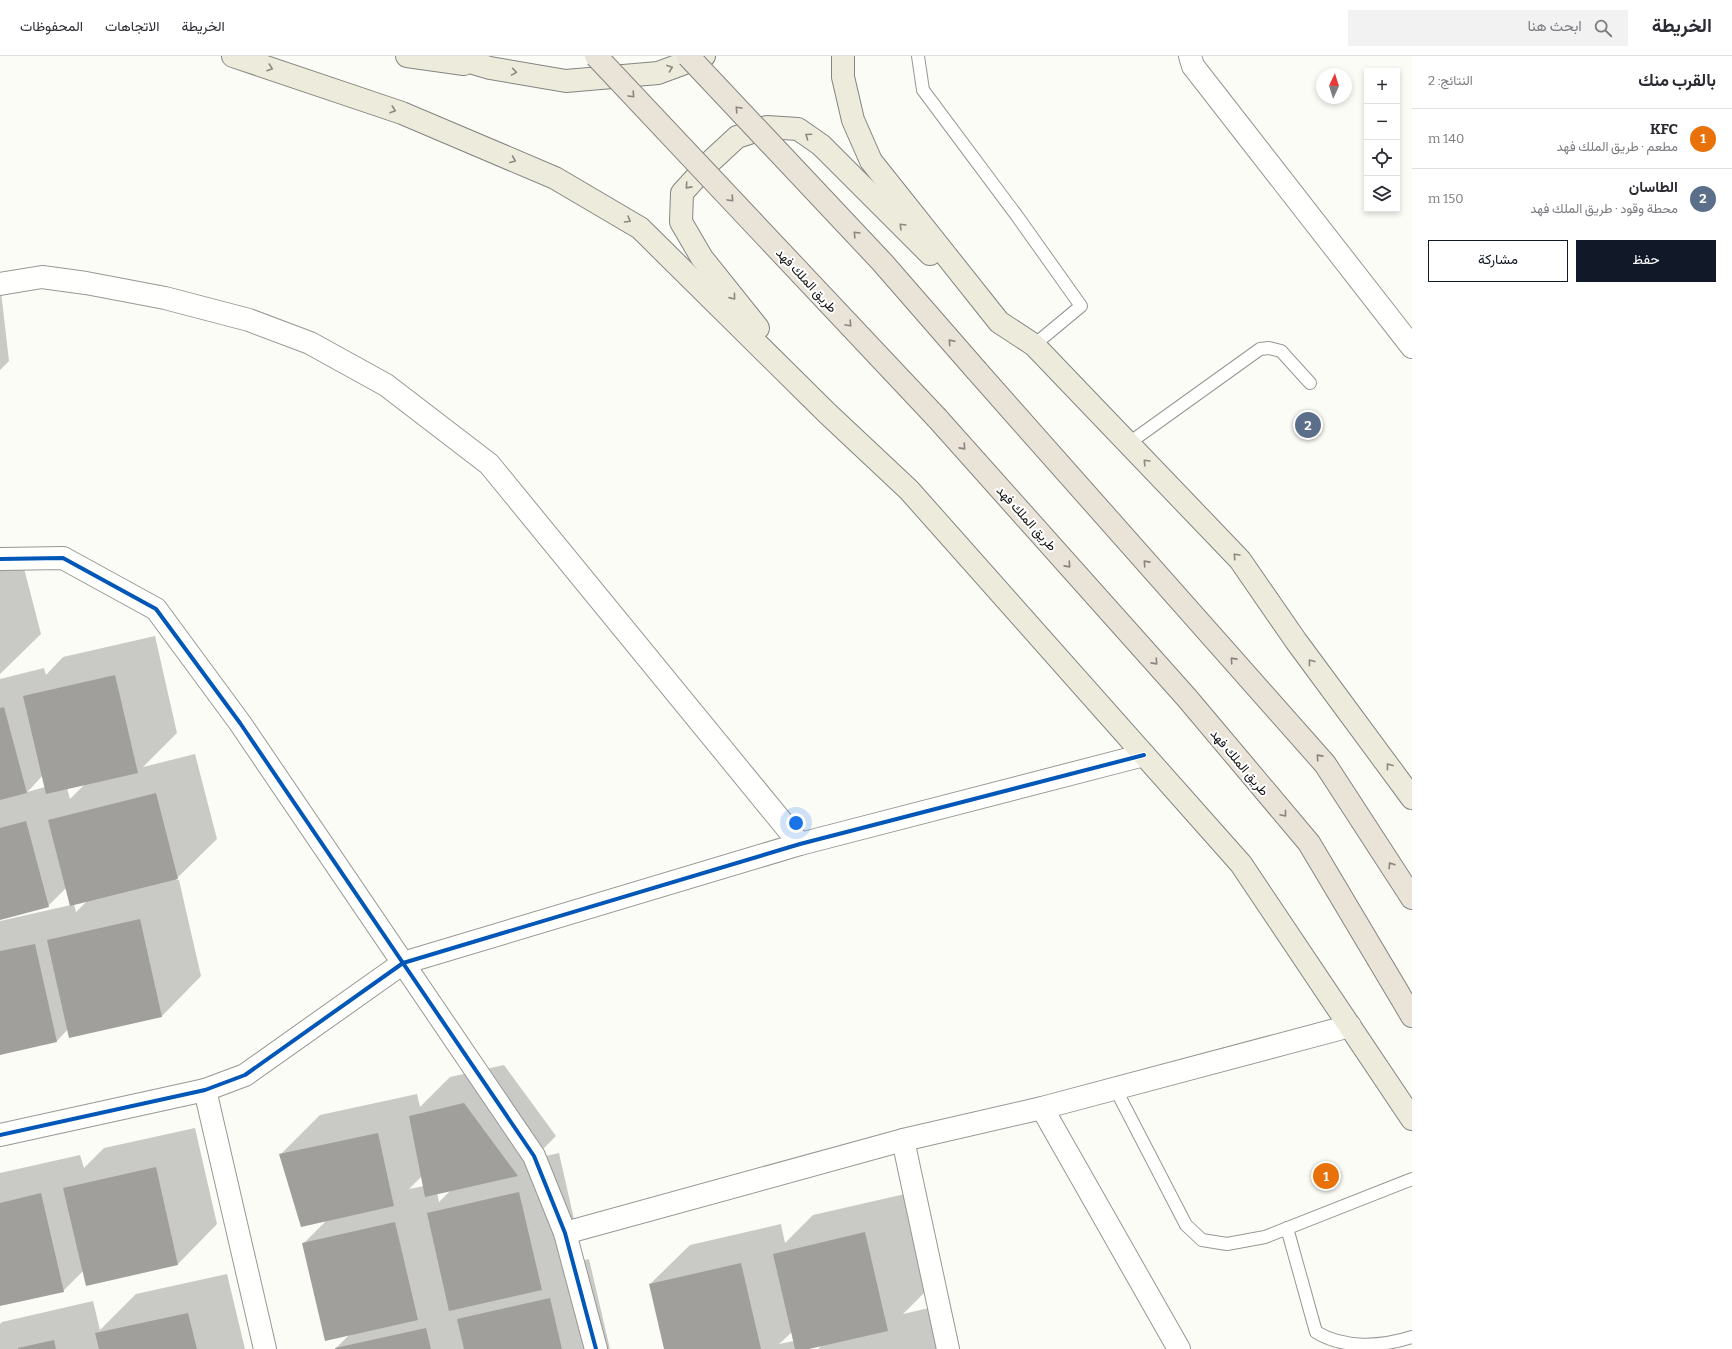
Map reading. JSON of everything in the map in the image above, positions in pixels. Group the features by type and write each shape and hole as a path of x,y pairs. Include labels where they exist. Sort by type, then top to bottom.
{"highway":[{"name":"طريق الملك فهد","path":"596,56 937,418 1187,698 1309,843 1412,1016"},
{"path":"688,56 882,262 1325,764 1412,898"}],"main road":[{"path":"233,56 402,113 424,122 555,178 640,228 827,413 909,490 1241,864 1412,1120"},
{"path":"408,56 566,80 658,73 704,56"},
{"path":"449,56 490,68"},
{"path":"843,56 843,77 853,120 871,161 999,322"},
{"path":"827,413 702,258 682,222 682,192 736,136 767,127 798,129 821,145 999,322 1034,344 1240,560 1296,641 1412,798"}],"street":[{"path":"1190,56 1193,66 1412,347"},
{"path":"0,284 42,277 86,283 165,298 249,320 310,343 386,385 489,464 800,844"},
{"path":"0,559 63,558 156,610 240,723 534,1156 565,1233 596,1349"},
{"path":"0,1135 204,1090 246,1075 403,964 800,844 1144,754"},
{"path":"565,1233 903,1140 1042,1108 1350,1026"},
{"path":"204,1090 265,1349"},
{"path":"1042,1108 1179,1349"},
{"path":"903,1140 948,1349"}],"lane":[{"path":"918,56 923,90 1017,216 1081,306 1034,344"},
{"path":"1128,443 1260,349 1269,348 1281,350 1310,383"},
{"path":"1115,1088 1186,1225 1202,1240 1227,1244 1265,1237 1412,1179"},
{"path":"1287,1228 1316,1332 1326,1338 1349,1344 1368,1345 1412,1337"}],"building":[{"path":"115,675 138,773 46,794 23,696"},
{"path":"4,707 27,793 0,800 0,708"},
{"path":"156,793 178,879 70,906 48,820"},
{"path":"26,821 49,907 0,920 0,828"},
{"path":"140,919 162,1017 69,1038 47,940"},
{"path":"35,944 57,1042 0,1055 0,951"},
{"path":"464,1103 518,1176 425,1197 409,1116"},
{"path":"378,1133 394,1206 301,1227 279,1154"},
{"path":"156,1167 178,1265 86,1286 63,1188"},
{"path":"519,1192 542,1290 449,1311 427,1213"},
{"path":"41,1193 64,1292 0,1306 0,1203"},
{"path":"395,1222 418,1320 325,1341 302,1243"},
{"path":"865,1232 888,1331 809,1349 795,1349 773,1254"},
{"path":"741,1263 761,1349 664,1349 649,1284"},
{"path":"550,1298 562,1349 464,1349 457,1319"},
{"path":"188,1313 197,1349 99,1349 95,1333"},
{"path":"426,1328 431,1349 335,1349 335,1348"},
{"path":"54,1340 56,1349 18,1349 18,1348"}],"cycle path":[{"path":"0,559 63,558 156,609 240,723 534,1156 565,1233 596,1349"},
{"path":"0,1135 205,1090 245,1075 403,963 800,844 1144,755"}],"place":[{"name":"الطاسان","path":"1308,425"},
{"name":"KFC","path":"1326,1176"}]}
